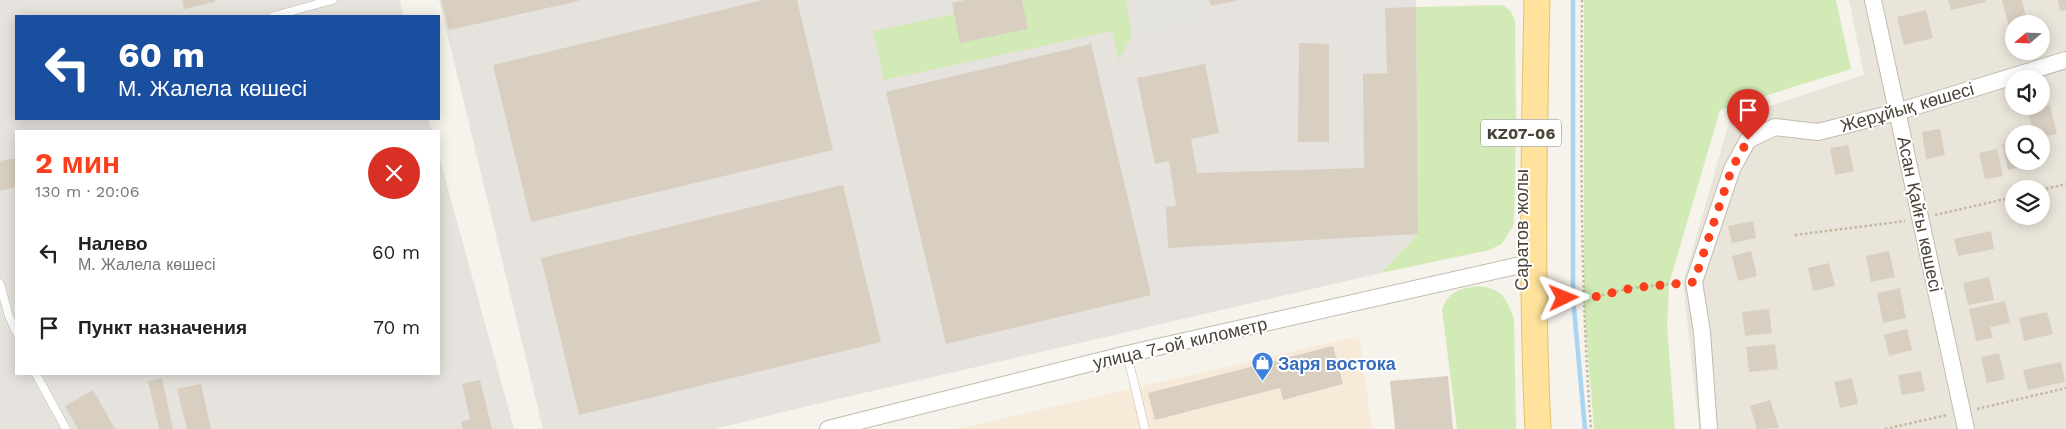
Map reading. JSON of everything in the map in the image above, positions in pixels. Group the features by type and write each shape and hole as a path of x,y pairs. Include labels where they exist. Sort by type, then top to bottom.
{"main road":[{"name":"Саратов жолы","path":"1522,0 1527,264 1535,356 1538,429"},
{"name":"Саратов жолы","path":"1524,429 1520,344 1527,264 1537,0"}],"street":[{"name":"Асан Қайғы көшесі","path":"1873,0 1966,429"},
{"name":"Жерұйық көшесі","path":"1694,282 1732,168 1748,140 1775,127 1818,132 1897,112 2066,60"},
{"name":"улица 7-ой километр","path":"828,429 1127,354 1527,264"},
{"path":"1694,282 1702,332 1708,429"}],"lane":[{"path":"278,15 332,0"},
{"path":"0,284 15,330"},
{"path":"1127,354 1145,429"},
{"path":"37,375 66,429"}],"path":[{"path":"1582,0 1582,297 1591,429"},
{"path":"2050,188 2066,184"},
{"path":"1564,298 1594,297 1632,288 1694,282"}],"shaded area":[{"path":"0,0 400,0 403,15 15,15 15,120 428,120 432,130 15,130 15,375 440,375 440,160 514,429 0,429"},
{"path":"439,0 1416,0 1418,234 1381,273 715,429 543,429"},
{"path":"1131,0 1204,0 1209,23 1139,38"},
{"path":"1849,0 2066,0 2066,429 1699,429 1683,283 1730,119 1864,75"},
{"name":"Заря востока","path":"1359,336 1372,429 957,429"}],"green space":[{"path":"1022,0 1126,0 1132,34 1119,61 1112,31 884,80 873,31"},
{"path":"1584,0 1836,0 1851,69 1720,110 1669,284 1667,326 1675,429 1594,429 1584,309"},
{"path":"1502,5 1510,10 1515,20 1514,224 1502,244 1489,250 1381,273 1418,234 1416,7"},
{"path":"1477,286 1492,289 1502,295 1514,319 1516,429 1457,429 1442,309 1448,298 1455,292"}],"building":[{"path":"182,0 215,0 215,2 184,9"},
{"path":"441,0 579,0 579,1 449,30"},
{"path":"763,0 797,0 833,150 531,222 493,65"},
{"path":"965,0 1022,0 1028,29 960,43 952,3"},
{"path":"1209,0 1236,0 1236,1 1211,6"},
{"path":"1948,0 1985,0 1986,2 1951,10"},
{"path":"2002,0 2022,0 2025,15 2006,15"},
{"path":"2058,0 2066,0 2066,10 2060,11"},
{"path":"1416,7 1418,234 1168,248 1166,207 1176,206 1169,161 1155,164 1137,78 1205,64 1219,133 1191,139 1197,173 1364,168 1363,74 1387,73 1385,8"},
{"path":"1926,10 1933,38 1904,45 1897,17"},
{"path":"1299,43 1329,44 1329,142 1298,142"},
{"path":"1091,44 1151,295 946,344 886,92"},
{"path":"2050,105 2057,134 2050,135 2050,125 2031,125 2029,115 2050,115"},
{"path":"1940,129 1945,155 1926,159 1922,132"},
{"path":"2002,144 2005,144 2005,157"},
{"path":"1848,145 1854,171 1835,175 1830,148"},
{"path":"1997,149 2003,176 1985,179 1979,153"},
{"path":"15,158 15,187 0,191 0,161"},
{"path":"843,185 881,342 579,415 541,258"},
{"path":"1753,221 1756,238 1732,243 1728,226"},
{"path":"1991,231 1994,249 1958,256 1954,239"},
{"path":"1751,251 1757,276 1738,281 1732,256"},
{"path":"1889,251 1895,277 1871,282 1866,256"},
{"path":"1829,263 1835,286 1813,291 1808,268"},
{"path":"1989,277 1994,300 1968,305 1963,283"},
{"path":"1900,288 1906,318 1883,323 1877,293"},
{"path":"2005,301 2010,323 1990,327 1993,338 1976,341 1969,309"},
{"path":"1769,309 1772,333 1745,336 1742,312"},
{"path":"2047,312 2053,334 2024,341 2019,318"},
{"path":"1907,329 1912,350 1889,356 1884,335"},
{"path":"1775,344 1778,369 1749,372 1746,347"},
{"path":"1333,346 1343,384 1283,400 1280,388 1155,420 1148,393"},
{"path":"1999,353 2005,379 1987,383 1981,357"},
{"path":"2061,362 2065,382 2028,390 2023,370"},
{"path":"1921,371 1925,391 1902,395 1898,375"},
{"path":"1448,376 1453,429 1395,429 1390,381"},
{"path":"162,378 173,429 159,429 148,381"},
{"path":"1852,378 1858,404 1840,408 1834,382"},
{"path":"480,380 492,429 463,429 461,422 470,419 462,384"},
{"path":"201,384 211,429 187,429 177,389"},
{"path":"93,390 115,429 78,429 65,406"},
{"path":"1770,400 1779,428 1757,429 1750,406"}],"waterway":[{"path":"1573,0 1573,298 1585,429"}],"place":[{"name":"Заря востока","path":"1262,382"}],"route":[{"path":"1564,298 1594,297 1632,288 1694,282 1732,168 1748,140"}]}
